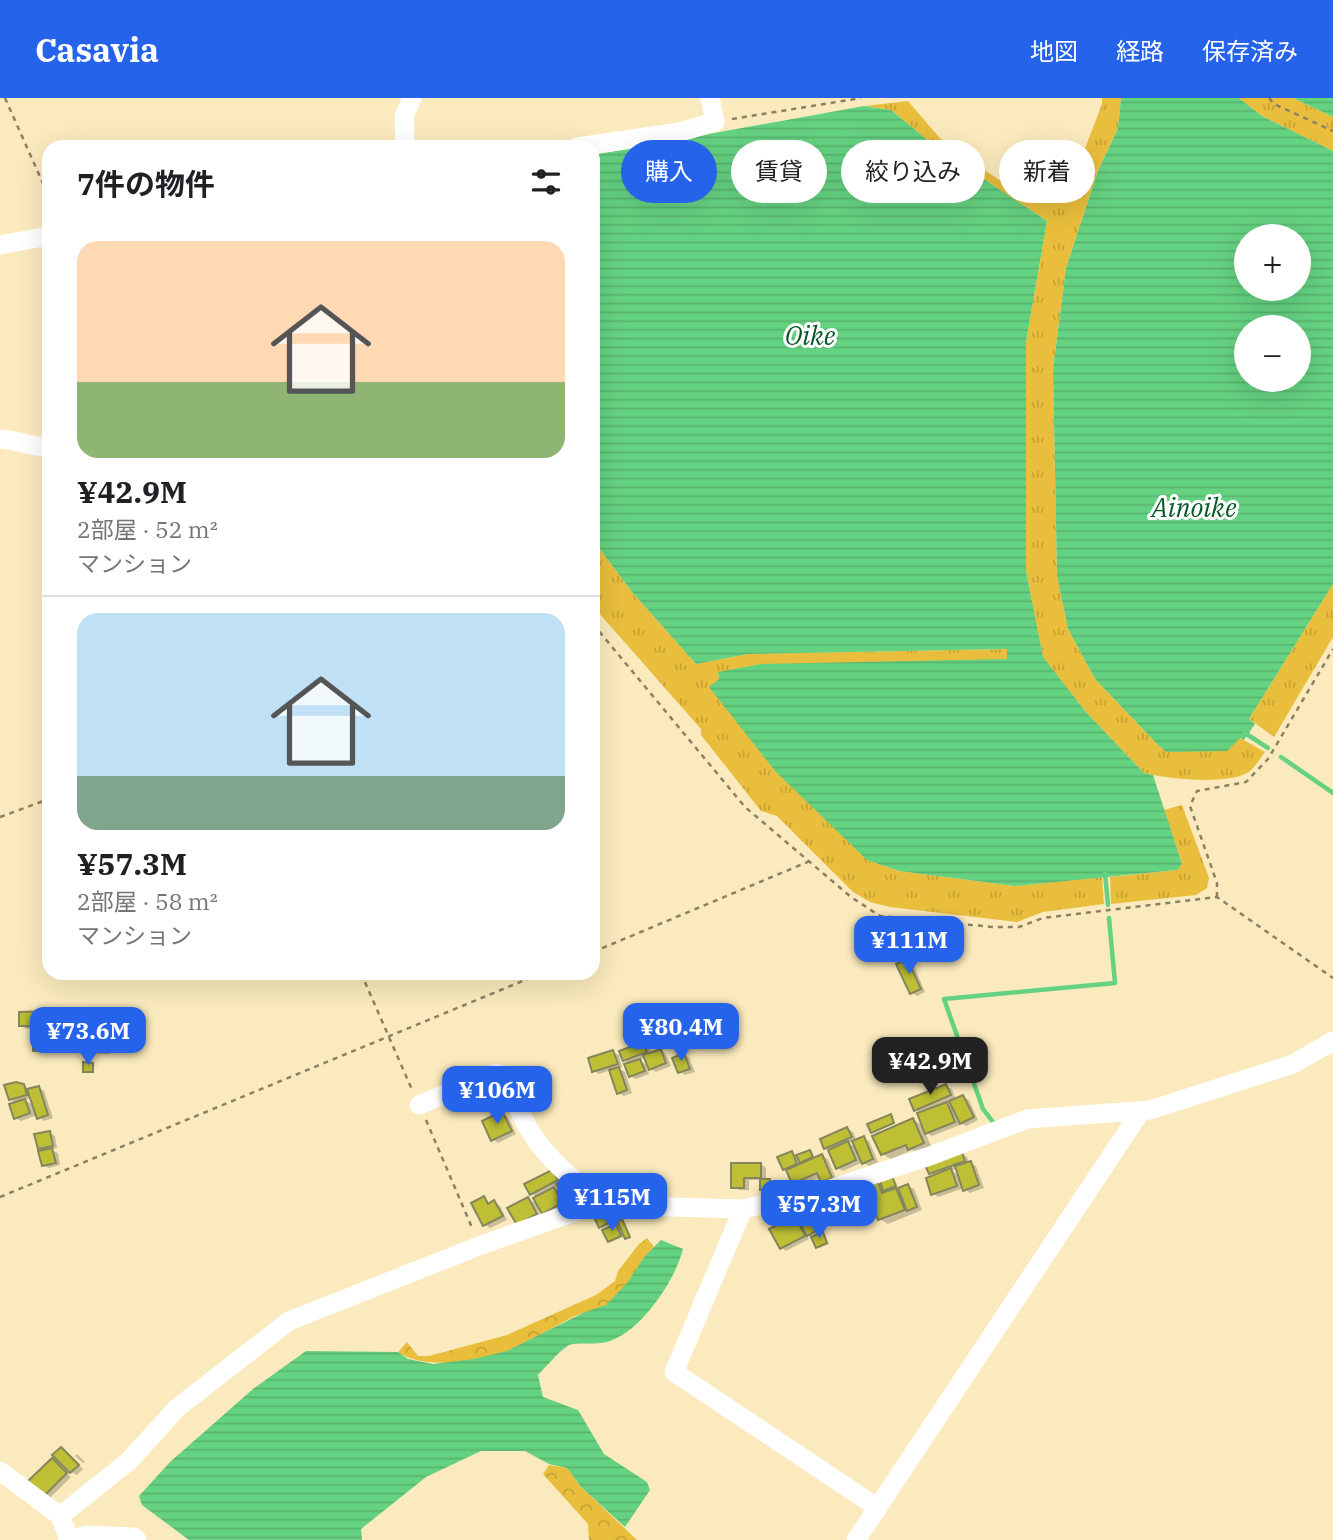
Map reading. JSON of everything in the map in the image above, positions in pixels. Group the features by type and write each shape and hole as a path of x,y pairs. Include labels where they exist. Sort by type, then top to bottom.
{"street":[{"path":"405,140 404,116 412,98"},
{"path":"600,144 680,132 715,122 710,98"},
{"path":"0,245 42,237"},
{"path":"0,439 13,439 42,447"},
{"path":"60,1516 129,1461 177,1408 289,1321 479,1246 594,1205 743,1209 827,1190 933,1155 1027,1119 1150,1110 1293,1064 1333,1041"},
{"path":"419,1105 496,1073 507,1076 526,1125 553,1162 589,1193 608,1205"},
{"path":"856,1540 1141,1111"},
{"path":"743,1209 674,1372 878,1508"},
{"path":"0,1471 60,1516 78,1538 134,1537 137,1540"}],"path":[{"path":"5,98 42,181"},
{"path":"715,122 861,98"},
{"path":"1269,98 1274,104 1333,131"},
{"path":"600,633 744,807 851,897 880,916 992,928 1019,928 1043,918 1217,897 1333,978"},
{"path":"1217,897 1217,883 1190,806 1197,790 1246,782 1268,759 1333,649"},
{"path":"0,817 42,802"},
{"path":"600,949 810,861"},
{"path":"364,980 479,1246"},
{"path":"0,1197 525,980"}],"green space":[{"path":"1102,98 1121,98 1118,128 1095,180 1095,140 1088,140"},
{"path":"1239,98 1293,98 1333,117 1333,151 1262,116"},
{"path":"908,101 942,140 927,140 891,110 865,106"},
{"path":"985,170 999,180 999,189 985,180"},
{"path":"1020,203 1087,203 1066,268 1053,369 1057,576 1068,629 1095,679 1159,746 1168,752 1240,738 1265,752 1250,771 1237,777 1196,780 1144,773 1086,712 1043,658 1026,571 1026,342 1047,221"},
{"path":"600,549 632,592 696,664 748,654 1007,649 1007,659 718,672 719,679 867,860 899,871 1015,886 1102,877 1104,904 1043,912 1017,922 890,907 870,902 853,892 777,816 761,811 701,735 701,729 600,614"},
{"path":"1333,584 1333,637 1274,737 1249,719"},
{"path":"1182,805 1209,878 1207,888 1196,895 1111,904 1110,877 1177,870 1182,864 1164,810"},
{"path":"647,1238 654,1247 613,1300 602,1307 575,1316 517,1347 482,1358 452,1362 422,1361 398,1352 407,1342 418,1356 429,1356 507,1335 596,1295 615,1281 618,1271"},
{"path":"549,1465 567,1468 581,1487 637,1540 589,1540 588,1524 543,1474"}],"water":[{"name":"Ainoike","path":"1121,98 1239,98 1262,116 1333,151 1333,584 1249,719 1255,724 1244,740 1240,738 1227,751 1167,752 1159,746 1095,679 1068,629 1057,576 1053,369 1066,268 1087,203 1095,203 1095,180 1118,128"},
{"path":"1293,98 1333,98 1333,117"},
{"name":"Oike","path":"864,106 891,110 927,140 841,140 841,203 985,203 985,180 999,189 999,203 1020,203 1047,221 1026,342 1026,571 1043,657 1086,712 1144,773 1153,775 1182,864 1177,870 1015,886 899,871 867,860 775,771 709,687 719,679 718,672 761,664 1007,659 1007,649 748,654 696,664 632,592 600,549 600,154 621,150 621,203 717,203 717,140 676,140"},
{"path":"661,1240 683,1249 664,1290 643,1317 632,1328 607,1342 569,1345 538,1375 543,1397 578,1410 604,1454 647,1482 650,1490 625,1527 581,1487 567,1468 549,1464 525,1451 481,1451 426,1477 361,1529 362,1540 189,1540 142,1505 139,1496 170,1462 253,1389 306,1351 398,1352 408,1359 433,1364 474,1359 507,1351 585,1312 606,1305"}],"building":[{"path":"907,959 921,989 910,994 896,964"},
{"path":"47,1011 47,1026 19,1026 19,1012"},
{"path":"77,1016 101,1016 101,1050 78,1050"},
{"path":"64,1024 76,1024 76,1049 64,1049"},
{"path":"61,1027 62,1050 33,1051 33,1028"},
{"path":"643,1042 647,1052 623,1061 619,1051"},
{"path":"661,1049 666,1063 649,1070 643,1055"},
{"path":"613,1050 618,1064 592,1072 588,1058"},
{"path":"684,1053 690,1069 678,1073 672,1058"},
{"path":"640,1059 645,1071 629,1077 624,1064"},
{"path":"83,1062 93,1063 93,1072 83,1072"},
{"path":"619,1067 627,1090 617,1094 609,1070"},
{"path":"16,1082 24,1084 27,1095 9,1100 4,1085"},
{"path":"946,1084 951,1095 914,1111 909,1099"},
{"path":"39,1086 48,1115 37,1119 27,1089"},
{"path":"963,1095 974,1117 960,1124 949,1101"},
{"path":"25,1099 30,1113 14,1119 9,1104"},
{"path":"947,1102 955,1122 925,1134 917,1113"},
{"path":"502,1111 512,1131 491,1141 482,1121"},
{"path":"891,1114 894,1123 871,1133 867,1124"},
{"path":"913,1118 924,1143 908,1150 906,1145 881,1155 872,1136"},
{"path":"847,1127 852,1137 824,1149 820,1139"},
{"path":"50,1131 53,1146 38,1149 34,1134"},
{"path":"864,1136 873,1159 862,1164 852,1141"},
{"path":"848,1141 856,1160 836,1169 828,1150"},
{"path":"52,1148 56,1163 42,1166 38,1151"},
{"path":"810,1150 813,1157 800,1163 796,1155"},
{"path":"792,1151 797,1164 783,1170 777,1157"},
{"path":"962,1152 965,1161 929,1174 925,1165"},
{"path":"822,1154 832,1178 821,1183 817,1173 792,1184 786,1170"},
{"path":"971,1161 979,1185 963,1191 955,1166"},
{"path":"731,1163 761,1163 761,1178 744,1178 744,1188 731,1188"},
{"path":"951,1168 957,1186 931,1195 926,1178"},
{"path":"552,1170 558,1180 530,1195 524,1184"},
{"path":"892,1176 896,1186 883,1191 880,1181"},
{"path":"760,1179 770,1179 770,1190 760,1190"},
{"path":"563,1180 570,1184 580,1202 568,1208 556,1184"},
{"path":"878,1182 882,1193 896,1188 905,1210 878,1220 865,1187"},
{"path":"908,1184 917,1207 907,1211 898,1188"},
{"path":"554,1187 562,1203 542,1214 533,1198"},
{"path":"484,1196 488,1204 494,1200 503,1216 483,1226 471,1203"},
{"path":"528,1197 537,1214 517,1225 507,1208"},
{"path":"807,1211 817,1230 807,1236 796,1216"},
{"path":"609,1213 613,1221 599,1228 595,1219"},
{"path":"795,1216 805,1236 780,1249 769,1229"},
{"path":"622,1219 630,1237 625,1239 617,1221"},
{"path":"616,1224 621,1236 608,1242 602,1230"},
{"path":"823,1232 827,1243 816,1248 811,1237"},
{"path":"61,1447 79,1465 70,1473 52,1455"},
{"path":"52,1458 67,1473 43,1497 28,1481"}],"waterway":[{"path":"1245,733 1268,748"},
{"path":"1281,757 1333,793"},
{"path":"1105,873 1108,905"},
{"path":"993,1122 983,1109 944,999 1115,983 1109,918"}]}
